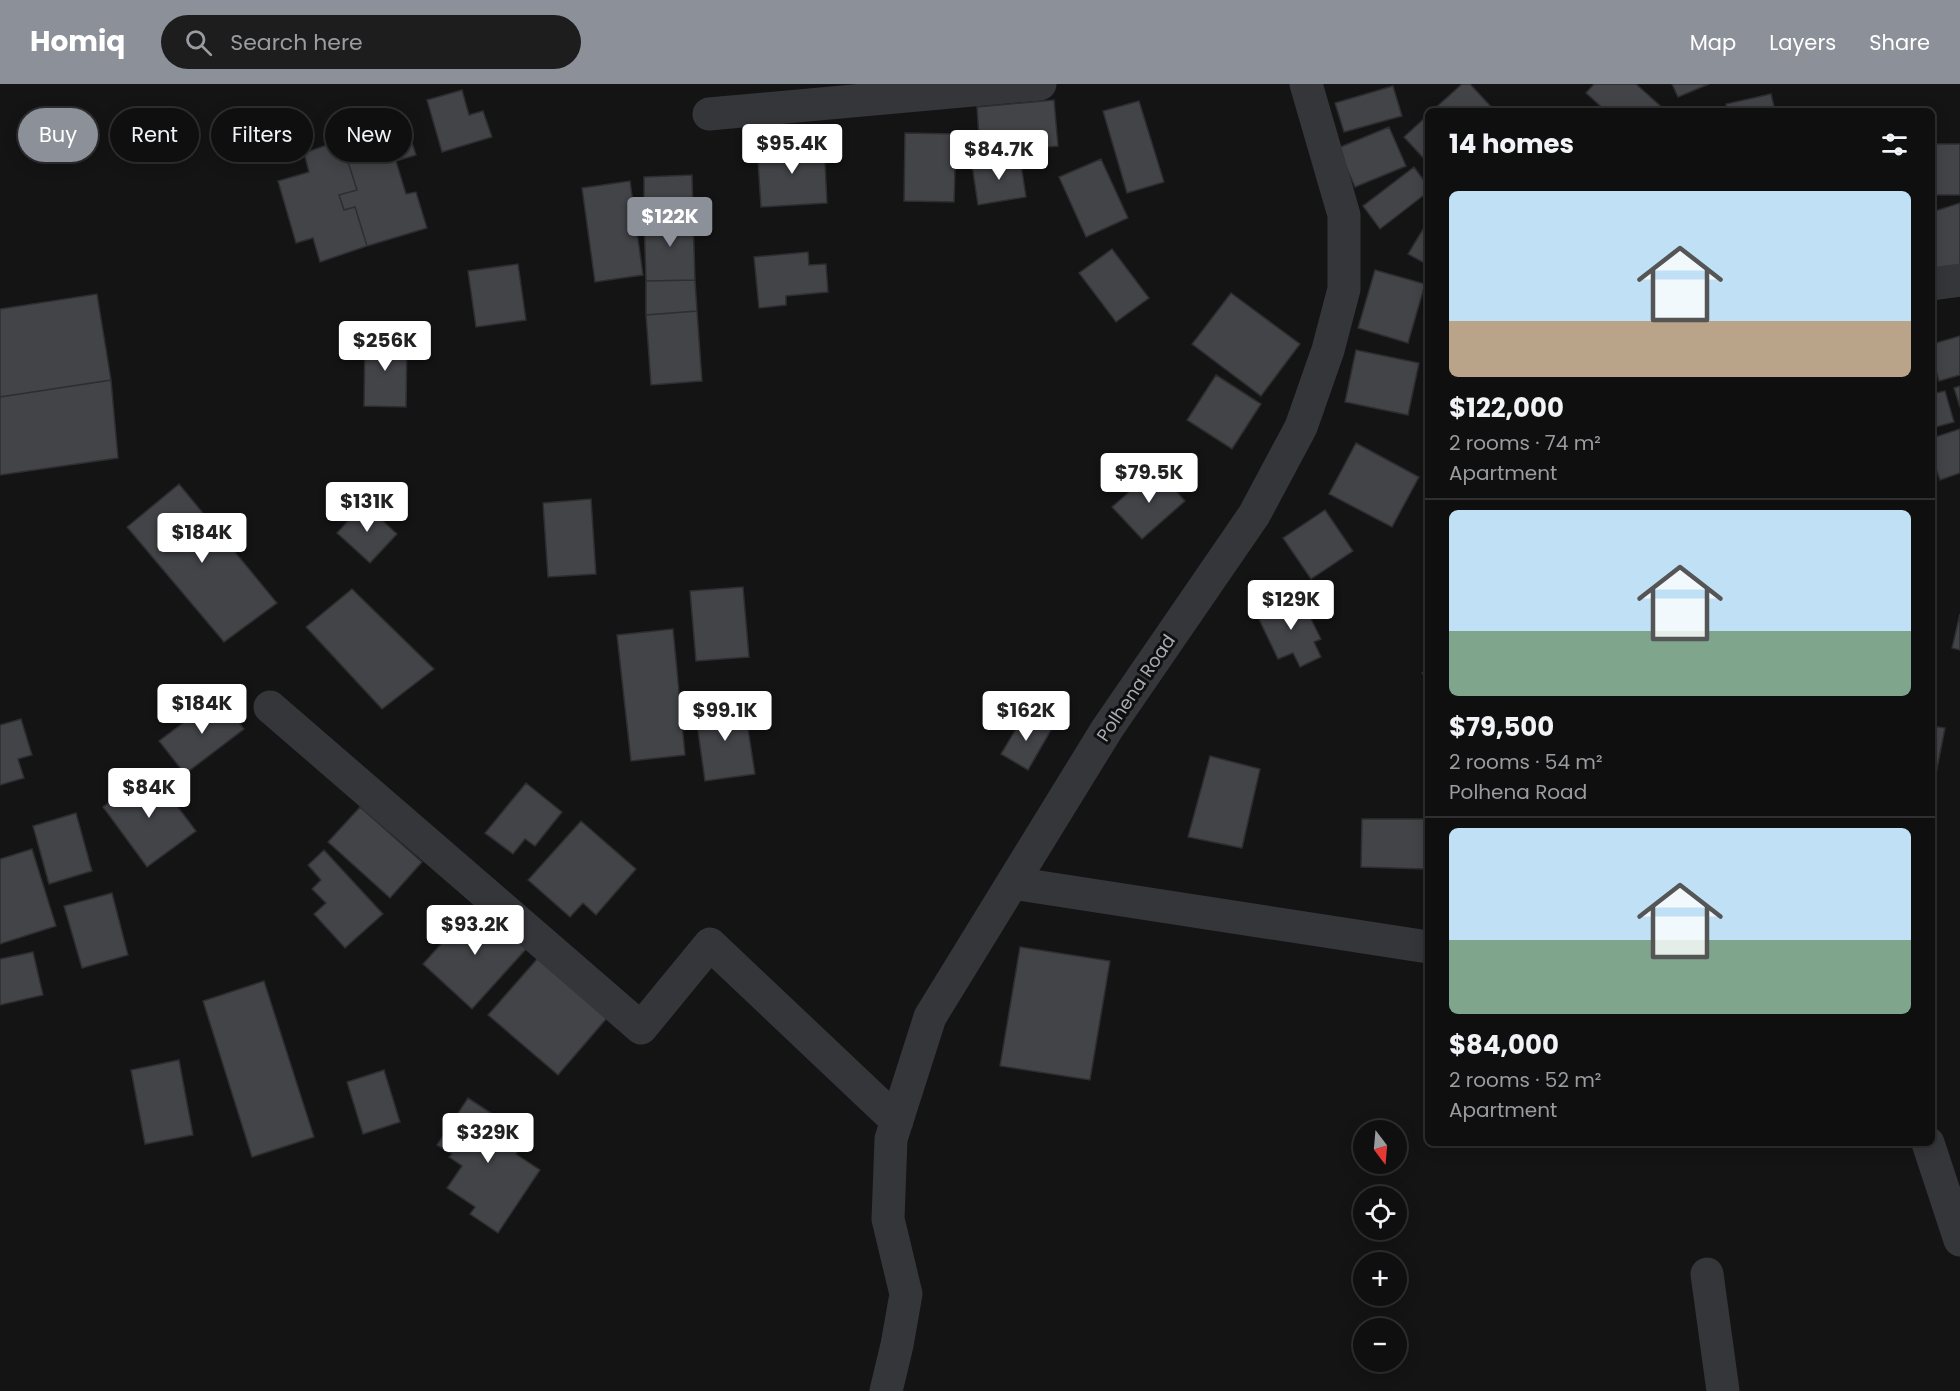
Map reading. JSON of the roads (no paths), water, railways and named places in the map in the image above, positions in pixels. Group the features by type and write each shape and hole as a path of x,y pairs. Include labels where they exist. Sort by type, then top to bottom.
{"street":[{"path":"709,114 1040,84"},
{"name":"Polhena Road","path":"886,1391 906,1294 888,1219 891,1139 930,1017 1107,729 1254,515 1301,427 1328,350 1344,289 1344,215 1306,84"},
{"path":"1935,284 1960,280"},
{"path":"270,707 640,1028 710,944 897,1121"},
{"path":"1013,883 1425,947"},
{"path":"1929,1146 1960,1240"},
{"path":"1707,1274 1723,1391"}]}
